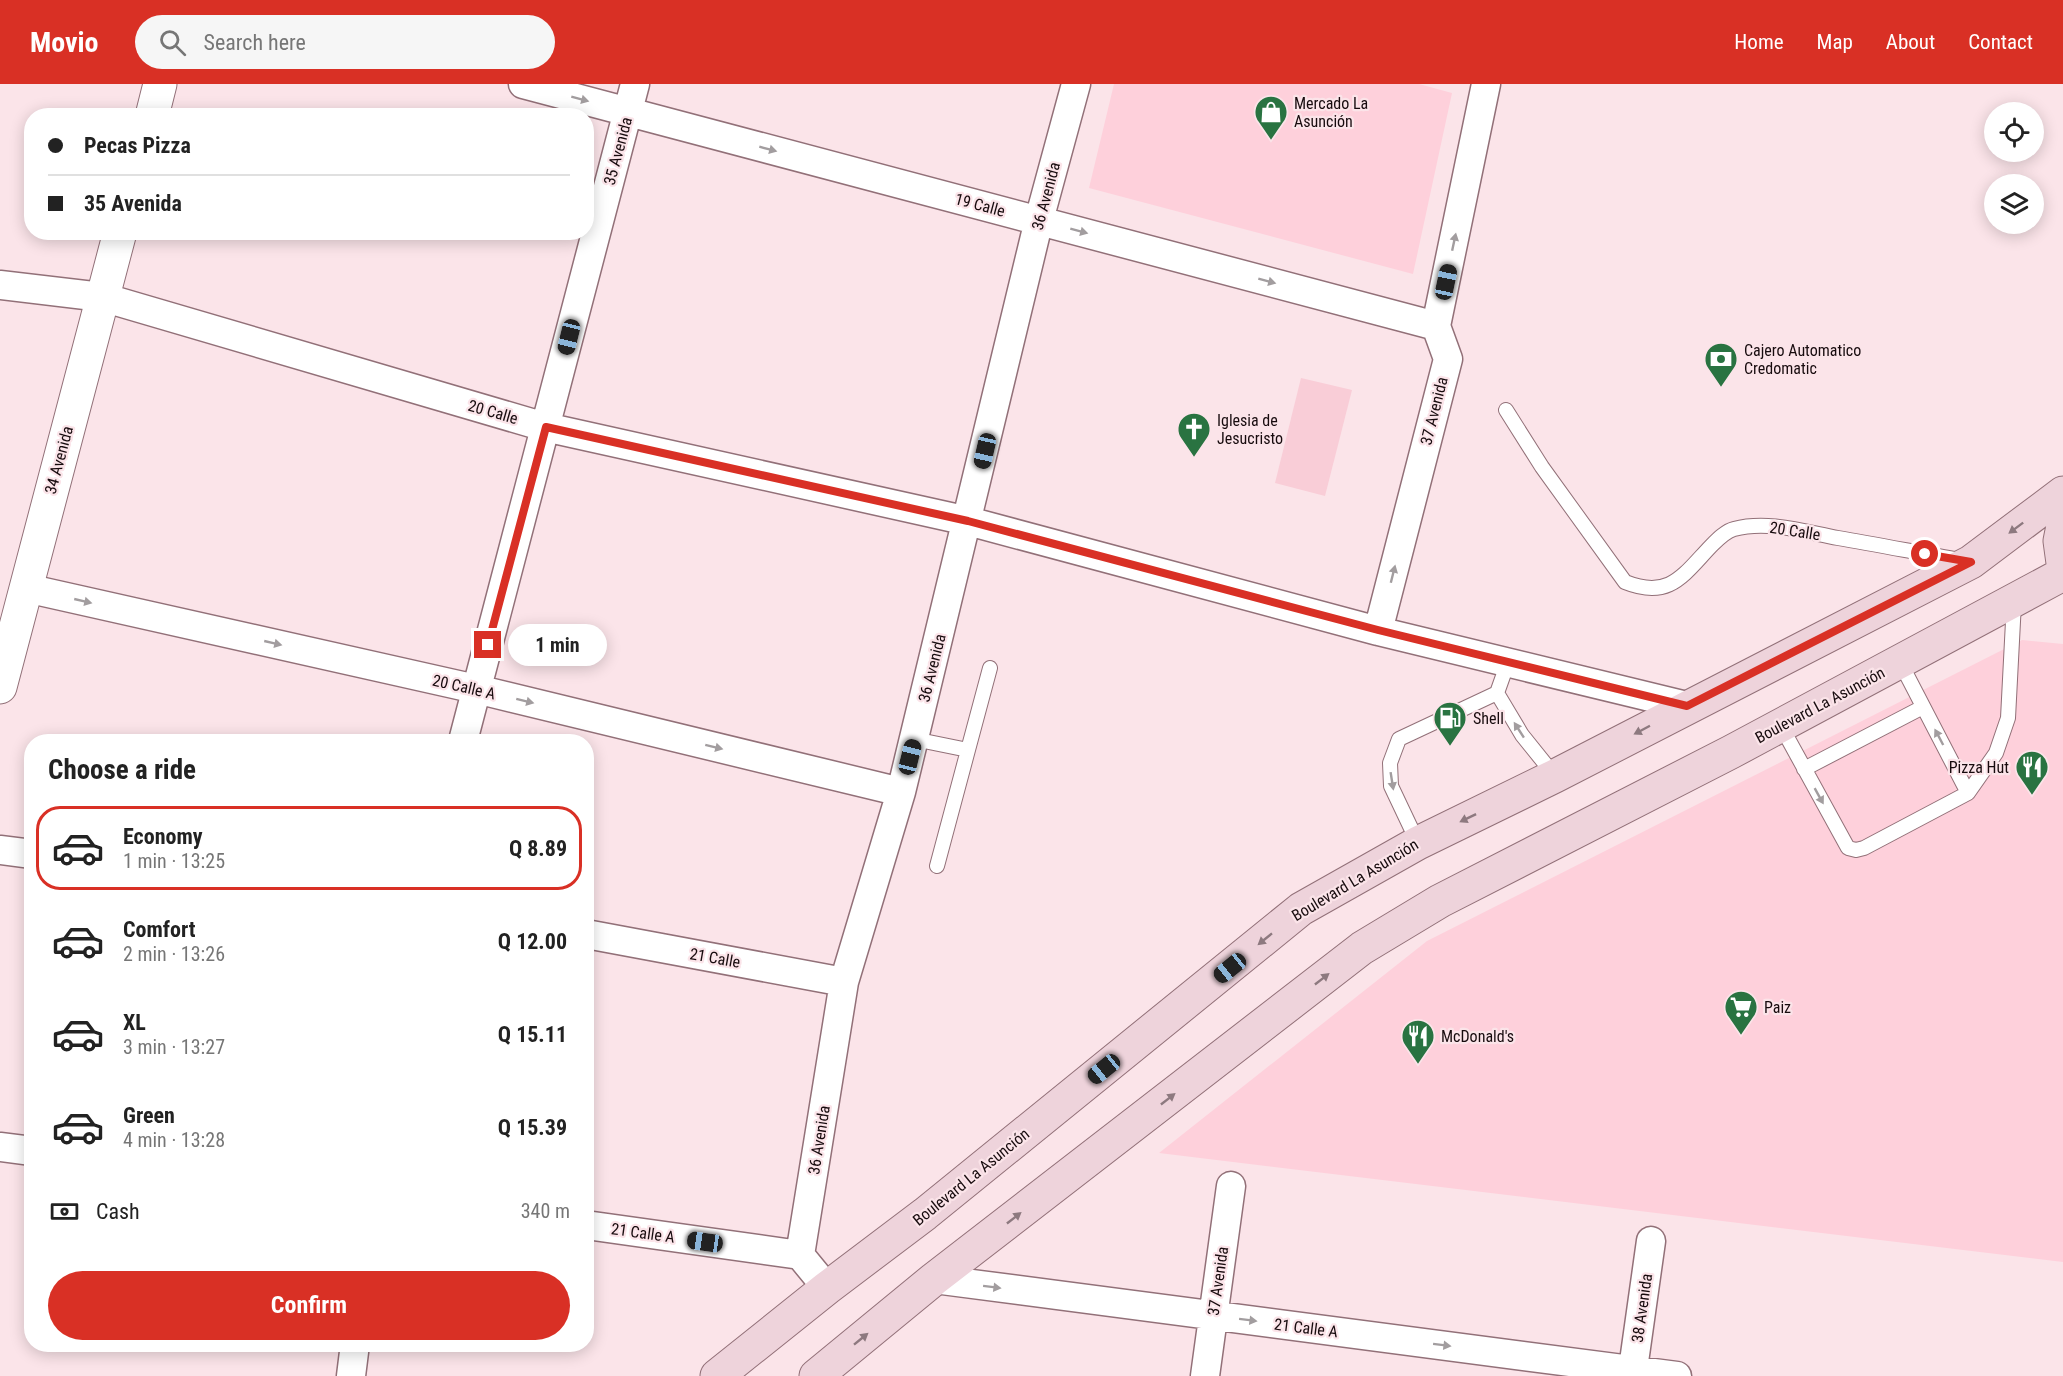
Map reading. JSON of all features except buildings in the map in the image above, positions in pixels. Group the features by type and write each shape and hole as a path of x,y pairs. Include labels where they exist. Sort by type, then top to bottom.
{"main road":[{"name":"Boulevard La Asunción","path":"717,1376 827,1288 925,1214 1301,909 1418,843 1555,776 1687,706 1971,562 2063,493"},
{"path":"2063,526 2060,541 2063,562"},
{"name":"Boulevard La Asunción","path":"816,1376 934,1279 1362,948 1440,901 1780,726 2063,574"}],"street":[{"path":"154,108 160,84"},
{"name":"19 Calle","path":"523,84 1436,326"},
{"name":"35 Avenida","path":"465,734 635,84"},
{"name":"36 Avenida","path":"800,1255 844,982 901,792 1039,220 1076,84"},
{"path":"1436,326 1486,84"},
{"name":"34 Avenida","path":"0,687 118,240"},
{"name":"20 Calle","path":"0,285 102,297 546,427 968,521 1378,630 1687,706"},
{"name":"37 Avenida","path":"1378,630 1448,359 1436,326"},
{"name":"20 Calle A","path":"26,588 476,689 901,792"},
{"path":"0,850 24,853"},
{"name":"21 Calle","path":"594,935 844,982"},
{"path":"0,1147 24,1150"},
{"name":"37 Avenida","path":"1205,1376 1232,1186"},
{"name":"21 Calle A","path":"594,1226 800,1255"},
{"name":"38 Avenida","path":"1633,1373 1652,1240"},
{"path":"800,1255 827,1288"},
{"name":"21 Calle A","path":"934,1279 1633,1373 1677,1376"},
{"path":"351,1376 354,1352"}],"lane":[{"name":"20 Calle","path":"1506,410 1542,467 1625,582 1640,588 1658,590 1676,582 1716,541 1731,530 1753,525 1785,528 1971,562"},
{"path":"1780,726 1848,848 1856,850 1968,793 1996,753 2008,718 2014,602"},
{"path":"1418,843 1391,786 1390,763 1399,739 1497,693 1508,662"},
{"path":"1900,662 1968,793"},
{"path":"937,866 990,668"},
{"path":"1497,693 1522,735 1555,776"},
{"path":"1804,769 1923,707"},
{"path":"914,739 968,750"}],"shaded area":[{"name":"Mercado La Asunción","path":"1114,84 1419,84 1452,93 1413,274 1089,188"},
{"path":"1301,378 1352,390 1325,496 1275,483"},
{"path":"2022,640 2063,644 2063,1262 1159,1153 1427,941"}],"place":[{"name":"Mercado La Asunción","path":"1271,141"},
{"name":"Cajero Automatico Credomatic","path":"1721,388"},
{"name":"Iglesia de Jesucristo","path":"1194,458"},
{"name":"Shell","path":"1450,747"},
{"name":"Pizza Hut","path":"2032,796"},
{"name":"Paiz","path":"1741,1036"},
{"name":"McDonald's","path":"1418,1065"}],"route":[{"path":"488,645 546,427 968,521 1378,630 1687,706 1971,562 1925,554"}]}
